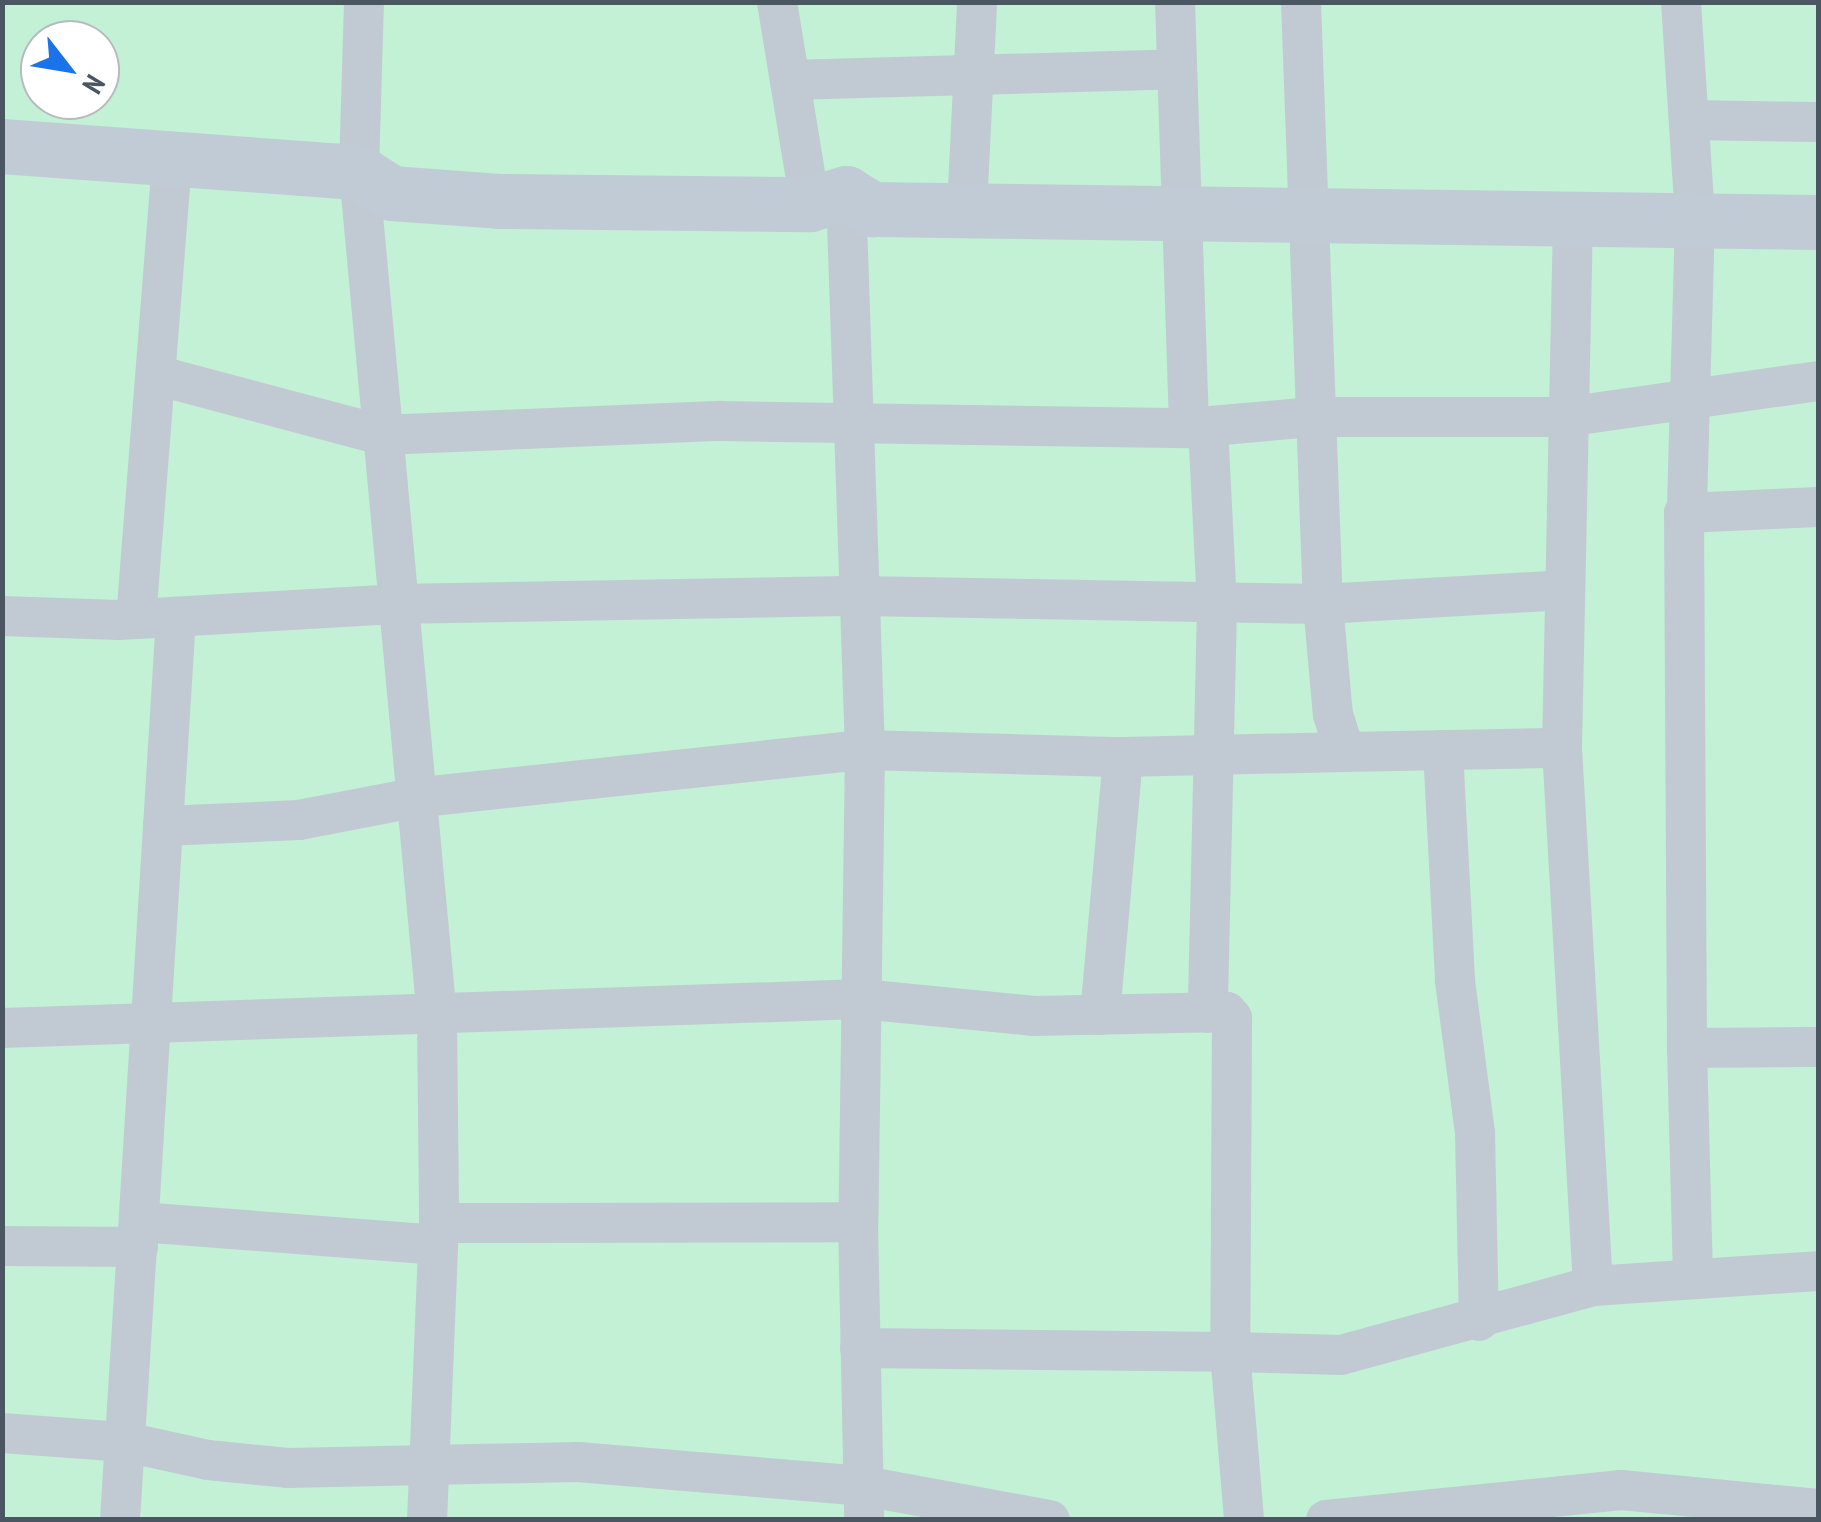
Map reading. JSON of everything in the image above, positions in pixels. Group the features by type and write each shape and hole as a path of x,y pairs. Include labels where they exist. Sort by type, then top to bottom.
{"street":[{"path":"364,2 360,172 395,604 438,1018 439,1234 427,1520"},
{"path":"776,2 790,80 828,198 860,596 865,750 858,1222 864,1503"},
{"path":"967,210 977,2"},
{"path":"1175,2 1180,214 1218,606 1208,1013"},
{"path":"1301,2 1313,417 1323,604 1333,714 1345,752"},
{"path":"1681,2 1696,219 1687,509 1686,1048 1693,1280"},
{"path":"790,80 1176,70"},
{"path":"1689,120 1818,122"},
{"path":"2,146 360,172 391,193 463,198 828,198 872,209 1308,218 1818,222"},
{"path":"136,619 172,158"},
{"path":"1573,218 1565,418 1562,748 1593,1286"},
{"path":"156,375 382,435 561,424 1199,428 1313,417 1565,418 1690,395 1818,381"},
{"path":"1687,509 1818,507"},
{"path":"2,616 136,619 395,604 860,596 1218,606 1565,590"},
{"path":"120,1520 139,1234 146,1025 176,617"},
{"path":"162,826 299,820 413,798 865,750 1123,757 1562,748"},
{"path":"1443,750 1455,981 1475,1132 1480,1321"},
{"path":"1100,1015 1123,757"},
{"path":"2,1028 438,1018 862,999 1034,1016 1208,1013 1232,1018 1230,1352 1244,1520"},
{"path":"1686,1048 1818,1046"},
{"path":"2,1246 139,1234 439,1234 858,1222"},
{"path":"860,1348 1341,1356 1480,1321 1593,1286 1818,1271"},
{"path":"2,1433 126,1442 208,1460 288,1468 578,1462 864,1503 1050,1520"},
{"path":"1342,1519 1622,1505 1818,1509"}],"green space":[{"path":"3,3 1818,3 1818,1519 3,1519"}]}
